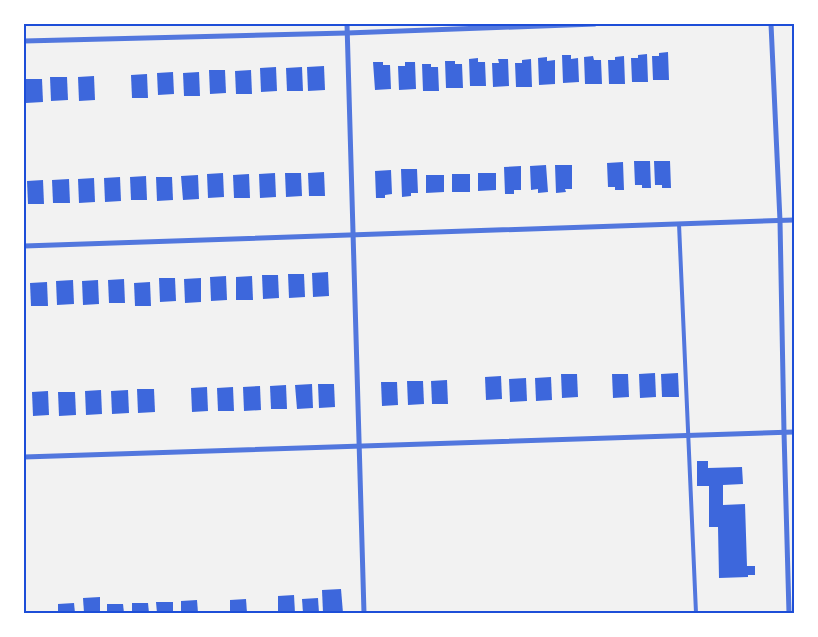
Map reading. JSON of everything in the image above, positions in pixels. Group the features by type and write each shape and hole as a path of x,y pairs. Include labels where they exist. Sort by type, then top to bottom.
{"street":[{"path":"347,24 364,613"},
{"path":"24,40 347,33 595,24"},
{"path":"771,24 780,221 789,613"},
{"path":"24,246 794,220"},
{"path":"24,457 794,432"}],"lane":[{"path":"679,224 696,613"}],"building":[{"path":"668,52 669,80 653,80 652,56 659,56 659,53"},
{"path":"647,54 648,82 632,82 631,58 638,58 638,55"},
{"path":"562,55 571,55 571,59 578,58 579,82 563,83"},
{"path":"593,56 594,60 601,60 602,84 585,84 584,57"},
{"path":"624,56 625,84 609,84 608,60 615,60 615,57"},
{"path":"547,57 547,61 555,60 555,84 539,85 538,58"},
{"path":"478,58 478,62 485,62 486,86 470,86 469,59"},
{"path":"498,59 508,59 509,86 493,87 492,63 499,63"},
{"path":"531,59 532,87 516,87 515,63 522,63 522,60"},
{"path":"445,61 455,61 455,64 462,64 463,88 446,88"},
{"path":"373,62 383,62 383,65 390,65 391,89 375,90"},
{"path":"405,62 415,62 416,89 399,90 398,66 405,66"},
{"path":"422,64 431,64 431,67 438,67 439,91 423,91"},
{"path":"324,66 325,90 308,91 307,67"},
{"path":"276,67 277,91 261,92 260,68"},
{"path":"302,67 303,91 287,91 286,68"},
{"path":"209,70 225,70 226,93 210,94"},
{"path":"251,70 252,94 236,94 235,71"},
{"path":"173,72 174,94 158,95 157,73"},
{"path":"199,72 200,96 184,96 183,73"},
{"path":"147,74 148,98 132,98 131,75"},
{"path":"94,76 95,100 79,101 78,77"},
{"path":"50,77 67,77 68,100 51,101"},
{"path":"25,79 42,79 43,102 26,103"},
{"path":"634,161 650,161 651,188 642,188 642,185 635,185"},
{"path":"654,161 670,161 671,188 662,188 662,185 655,185"},
{"path":"623,162 624,190 615,190 615,187 608,187 607,163"},
{"path":"546,165 548,192 538,193 538,189 531,190 530,166"},
{"path":"555,165 572,165 572,189 565,189 566,192 556,193"},
{"path":"521,166 521,190 514,190 514,194 505,194 504,167"},
{"path":"401,169 417,169 418,193 411,193 411,196 402,197"},
{"path":"391,170 392,194 385,195 385,198 376,198 375,171"},
{"path":"324,172 325,196 309,196 308,173"},
{"path":"223,173 224,197 208,198 207,174"},
{"path":"275,173 276,197 260,198 259,174"},
{"path":"285,173 301,173 302,196 286,197"},
{"path":"478,173 496,173 496,190 478,191"},
{"path":"249,174 250,198 234,198 233,175"},
{"path":"452,174 470,174 470,192 452,192"},
{"path":"198,175 199,199 183,200 181,176"},
{"path":"426,175 444,175 444,192 426,193"},
{"path":"146,176 147,200 131,200 130,177"},
{"path":"120,177 121,201 105,202 104,178"},
{"path":"156,177 172,177 173,200 157,201"},
{"path":"94,178 95,202 79,203 78,179"},
{"path":"69,179 70,203 53,203 52,180"},
{"path":"43,180 44,204 28,204 27,181"},
{"path":"328,272 329,296 313,297 312,273"},
{"path":"288,274 304,274 305,297 289,298"},
{"path":"262,275 278,275 279,298 263,299"},
{"path":"226,276 227,300 211,301 210,277"},
{"path":"252,276 253,300 236,300 236,277"},
{"path":"159,278 175,278 176,301 160,302"},
{"path":"201,278 201,302 185,303 184,279"},
{"path":"124,279 125,303 109,303 108,280"},
{"path":"73,280 74,304 57,305 56,281"},
{"path":"98,280 99,304 83,305 82,281"},
{"path":"47,282 48,306 31,306 30,283"},
{"path":"150,282 151,306 135,306 134,283"},
{"path":"655,373 656,397 640,398 639,374"},
{"path":"678,373 679,397 662,397 661,374"},
{"path":"561,374 577,374 578,397 562,398"},
{"path":"612,374 628,374 629,397 613,398"},
{"path":"501,376 502,399 486,400 485,377"},
{"path":"551,377 552,400 536,401 535,378"},
{"path":"526,378 527,401 510,402 509,379"},
{"path":"447,380 448,404 432,404 431,381"},
{"path":"407,381 423,381 424,404 408,405"},
{"path":"381,382 397,382 398,405 382,406"},
{"path":"312,384 313,408 297,409 295,385"},
{"path":"318,384 334,384 335,407 319,408"},
{"path":"286,385 287,409 271,409 270,386"},
{"path":"260,386 261,410 244,411 243,387"},
{"path":"207,387 208,411 192,412 191,388"},
{"path":"233,387 234,411 218,411 217,388"},
{"path":"137,389 154,389 155,412 138,413"},
{"path":"101,390 102,414 86,415 85,391"},
{"path":"128,390 129,413 112,414 111,391"},
{"path":"48,391 49,415 33,416 32,392"},
{"path":"58,392 75,392 76,415 59,416"},
{"path":"697,461 708,461 708,468 742,467 743,484 723,485 723,505 745,504 747,566 755,566 755,575 719,578 718,527 709,527 709,486 697,486"},
{"path":"341,589 343,613 323,613 322,590"},
{"path":"294,595 295,613 278,613 278,596"},
{"path":"100,597 100,613 84,613 83,598"},
{"path":"318,598 319,613 303,613 302,599"},
{"path":"246,599 247,613 230,613 230,600"},
{"path":"197,600 198,613 181,613 181,601"},
{"path":"156,602 173,602 173,613 157,613"},
{"path":"74,603 75,613 58,613 58,604"},
{"path":"132,603 148,603 149,613 132,613"},
{"path":"107,604 123,604 124,613 107,613"}]}
